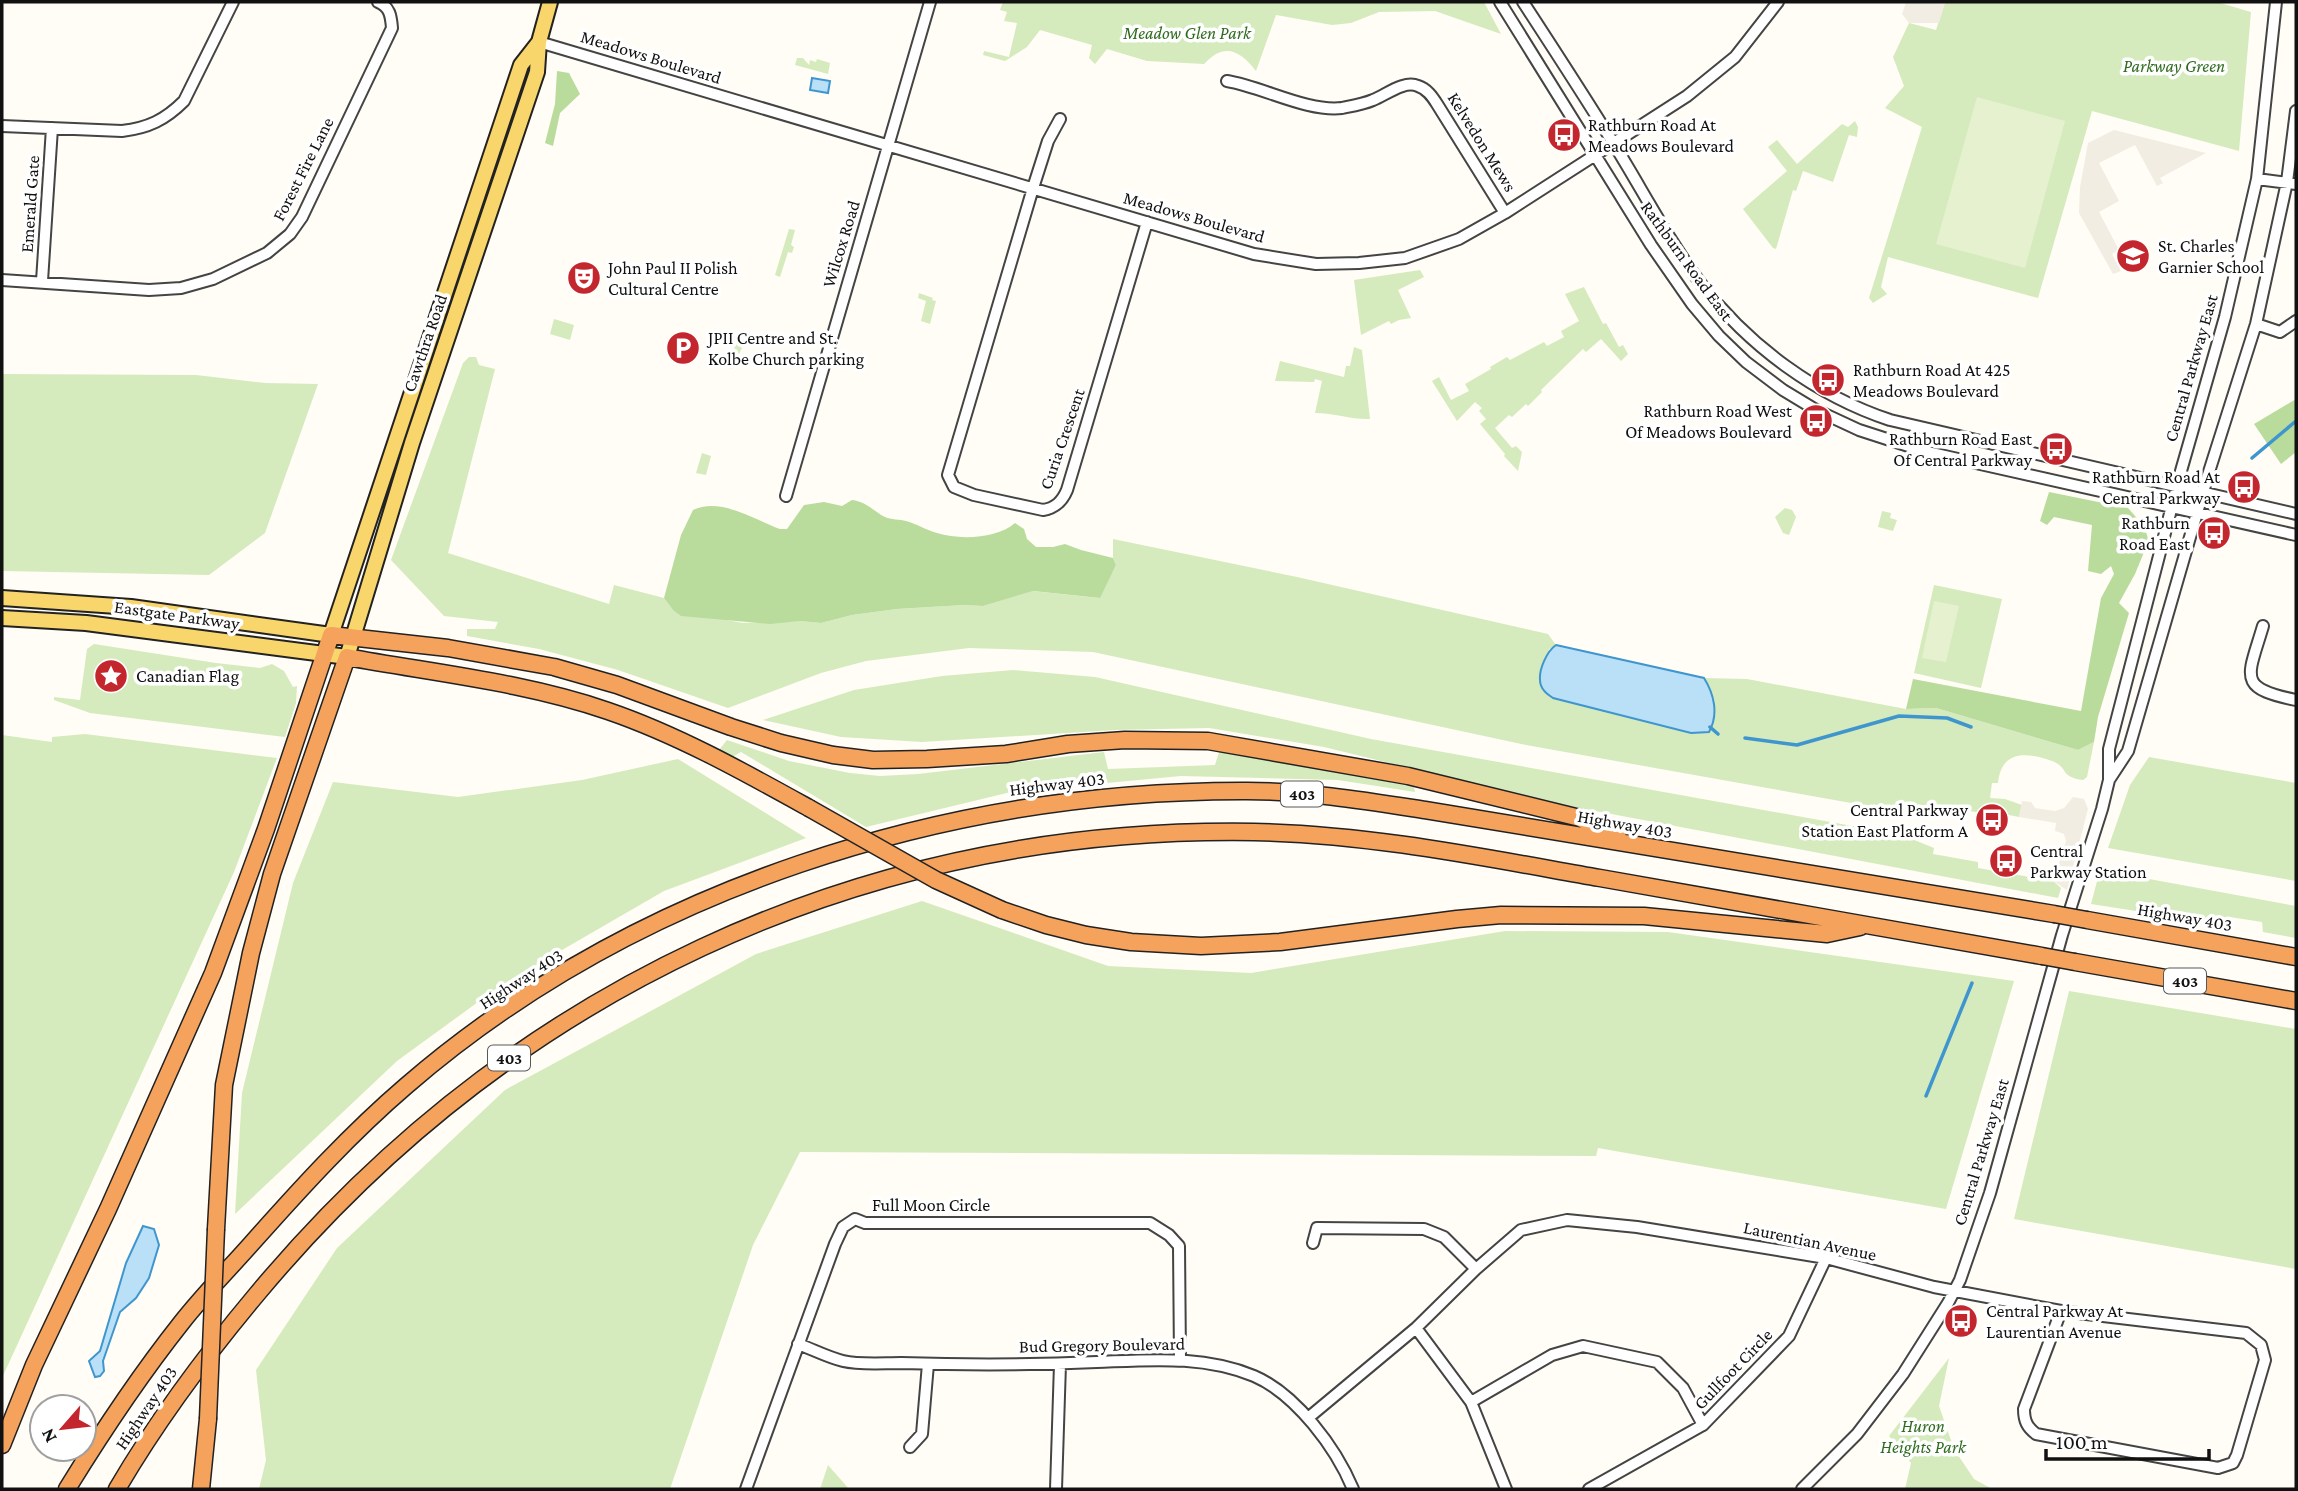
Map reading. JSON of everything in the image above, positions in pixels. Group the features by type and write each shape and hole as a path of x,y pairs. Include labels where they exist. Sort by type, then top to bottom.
{"highway":[{"path":"2,1445 34,1365 108,1209 213,973 331,635 448,648 554,667 617,685 756,735 833,755 873,760 927,759 1006,754 1068,744 1125,740 1208,741 1375,769 1553,811 1580,818 1633,845"},
{"path":"201,1489 208,1419 224,1086 251,953 268,887 347,657 502,684 607,710 695,747 936,880 1002,909 1046,925 1086,935 1131,942 1201,946 1280,942 1501,915 1644,916 1827,934 1870,925"},
{"name":"Highway 403","path":"67,1489 116,1412 183,1321 311,1176 408,1084 539,989 626,939 720,894 815,858 910,830 1029,806 1144,794 1252,791 1321,796 1425,810 2087,919 2296,957"},
{"name":"Highway 403","path":"117,1489 179,1391 288,1257 350,1191 448,1104 552,1029 641,977 731,934 830,897 942,865 1031,848 1149,834 1258,832 1368,840 1428,848 2296,1001"},
{"path":"2,1422 34,1365"}],"main road":[{"name":"Cawthra Road","path":"347,657 412,443 537,72 539,42 550,2"},
{"name":"Cawthra Road","path":"331,635 521,65 539,42"},
{"name":"Eastgate Parkway","path":"2,598 131,607 331,635"},
{"name":"Eastgate Parkway","path":"2,618 86,622 347,657"}],"street":[{"path":"2,126 122,131 141,129 156,123 172,114 194,86 233,2"},
{"name":"Forest Fire Lane","path":"2,280 149,290 181,288 213,279 254,261 280,244 302,217 391,28 391,13 378,2"},
{"name":"Wilcox Road","path":"786,496 929,2"},
{"name":"Rathburn Road East","path":"1500,2 1651,246 1692,304 1746,362 1783,390 1816,410 1884,439 1927,452 2296,535"},
{"name":"Rathburn Road East","path":"1523,2 1614,144 1668,236 1702,285 1734,322 1792,371 1864,411 1890,420 2296,514"},
{"name":"Meadows Boulevard","path":"539,42 1254,254 1316,264 1351,264 1405,258 1459,239 1506,213 1687,96 1735,57 1778,2"},
{"name":"Central Parkway East","path":"1802,1489 1857,1433 1903,1374 1954,1291 1990,1194 2054,960 2102,810 2109,780 2109,749 2177,486 2225,317 2257,179 2276,2"},
{"name":"Kelvedon Mews","path":"1227,81 1316,107 1332,109 1372,101 1405,85 1418,85 1429,92 1506,213"},
{"name":"Central Parkway East","path":"2109,780 2128,751 2197,512 2256,324 2292,183 2296,111"},
{"name":"Curia Crescent","path":"1059,119 1048,141 1033,188 948,475 954,487 974,495 1043,510 1057,505 1067,493 1147,222"},
{"name":"Emerald Gate","path":"43,281 52,128"},
{"path":"2257,179 2292,183"},
{"path":"2256,324 2280,332 2296,321"},
{"path":"2263,626 2251,678 2256,688 2267,694 2296,700"},
{"name":"Full Moon Circle","path":"746,1489 835,1244 844,1227 855,1219 866,1223 1150,1223 1169,1234 1179,1246 1180,1359"},
{"name":"Laurentian Avenue","path":"1308,1418 1416,1328 1476,1269 1521,1230 1567,1220 1637,1227 1826,1258 1954,1291 2061,1311 2246,1333 2261,1345 2265,1360 2233,1463 2218,1468 2036,1434 2028,1428 2024,1409 2061,1311"},
{"path":"1313,1243 1317,1228 1424,1229 1444,1237 1476,1269"},
{"name":"Gullfoot Circle","path":"1589,1489 1703,1425 1789,1336 1826,1258"},
{"path":"1416,1328 1471,1402 1506,1489"},
{"name":"Bud Gregory Boulevard","path":"798,1344 844,1361 1060,1364 1180,1359 1222,1366 1256,1377 1308,1418 1344,1467 1353,1489"},
{"path":"1471,1402 1552,1355 1583,1346 1657,1362 1683,1388 1703,1425"},
{"path":"910,1447 922,1434 928,1364"},
{"path":"1056,1489 1060,1364"}],"green space":[{"name":"Meadow Glen Park","path":"1003,2 1484,2 1501,34 1435,11 1379,12 1351,23 1332,25 1276,15 1256,71 1244,58 1232,51 1218,53 1204,64 1147,61 1107,49 1095,64 1089,58 1092,45 1040,30 1027,47 1005,61 983,55 984,51 1009,57 1017,23 1004,21 1007,12 1000,10"},
{"name":"Parkway Green","path":"1945,2 2217,2 2251,12 2239,151 2092,111 2038,298 1888,257 1881,287 1887,294 1873,303 1869,298 1922,127 1885,108 1904,86 1893,57 1909,23 1936,30"},
{"path":"797,58 803,58 809,65 810,60 816,62 817,59 830,63 828,74 795,65"},
{"path":"557,71 569,73 580,94 560,113 553,146 545,143 555,104"},
{"path":"1977,97 2065,121 2025,268 1936,244"},
{"path":"1855,121 1858,127 1857,137 1849,135 1833,182 1803,171 1796,191 1793,190 1776,249 1773,248 1743,209 1787,171 1768,147 1777,140 1797,164 1842,124 1848,127"},
{"path":"789,229 795,230 791,245 794,247 792,253 788,252 780,277 775,275"},
{"path":"1420,270 1424,277 1398,290 1411,318 1391,324 1389,321 1361,335 1354,280"},
{"path":"1584,287 1603,324 1606,323 1619,347 1623,345 1628,354 1621,361 1601,339 1586,352 1583,349 1528,406 1526,404 1512,417 1509,415 1495,428 1512,448 1516,446 1522,452 1518,471 1480,424 1486,419 1479,411 1482,408 1475,402 1457,421 1432,381 1439,377 1451,400 1469,391 1465,384 1507,357 1510,360 1544,342 1547,346 1564,337 1561,331 1579,321 1565,294"},
{"path":"919,293 936,301 930,324 921,321 926,301 918,298"},
{"path":"554,319 574,325 570,340 550,334"},
{"path":"740,330 747,337 732,369 728,368"},
{"path":"1354,347 1362,350 1370,419 1315,413 1322,381 1275,381 1280,361 1344,377 1346,366 1350,366"},
{"path":"469,357 476,357 479,365 495,369 448,553 609,604 614,585 664,598 673,610 743,623 821,623 852,615 897,609 983,606 1032,591 1099,598 1116,565 1113,558 1113,539 1297,577 1548,634 1556,645 1548,650 1691,733 1704,731 1709,686 1704,678 1747,679 1906,709 1936,708 2078,750 2094,742 2087,777 2083,780 2070,777 2057,763 2043,758 2017,756 2004,764 1998,783 1992,783 1990,798 2005,799 2022,805 2019,817 1941,806 1902,812 1526,745 1093,652 969,648 866,661 821,673 728,708 618,670 539,649 467,636 467,629 495,629 498,622 444,616 391,560 463,363"},
{"path":"2,374 196,375 265,383 318,384 265,533 209,575 2,571"},
{"path":"2296,399 2296,452 2281,464 2254,424"},
{"path":"702,453 711,456 706,475 696,473"},
{"path":"2049,492 2128,508 2143,525 2149,540 2119,603 2129,613 2098,717 2094,742 2078,750 1936,708 1906,709 1913,679 2081,711 2101,598 2114,574 2111,566 2101,574 2088,571 2092,525 2054,517 2047,525 2040,521"},
{"path":"852,500 887,518 906,521 946,535 978,537 998,532 1015,523 1024,529 1027,539 1036,547 1065,544 1113,558 1116,565 1100,598 1033,591 983,606 897,609 852,615 821,623 800,621 770,624 681,616 664,598 681,535 693,510 714,506 725,508 780,529 787,529 804,505 824,502 842,506"},
{"path":"1785,508 1792,510 1796,517 1789,535 1783,533 1775,517"},
{"path":"1882,511 1891,513 1890,518 1897,520 1893,531 1878,527"},
{"path":"1934,585 2002,599 1981,688 1914,673"},
{"path":"1934,601 1959,606 1946,662 1922,658"},
{"path":"94,644 260,668 272,664 284,671 293,687 297,686 296,703 285,737 90,713 54,700 54,697 80,700 87,649"},
{"path":"1013,670 1095,677 1371,739 1902,835 1934,848 1933,854 1978,862 1978,868 2053,881 2061,888 2058,898 1553,803 1324,747 1209,728 1114,730 922,742 841,737 763,720 854,690 942,676"},
{"path":"85,734 277,758 234,872 2,1378 2,735 52,742 52,737"},
{"path":"727,740 789,761 880,776 1104,752 1108,769 1215,765 1219,752 1279,760 1414,787 1415,792 1338,780 1181,776 1011,792 866,827 741,752 732,757 719,750"},
{"path":"2149,757 2296,783 2296,881 2108,848 2130,785"},
{"path":"678,759 806,838 664,891 500,986 397,1061 235,1214 242,1093 293,883 333,782 458,797 582,780"},
{"path":"2100,870 2296,906 2296,938 2263,932 2262,922 2230,917 2194,920 2091,904"},
{"path":"922,901 1108,966 1251,973 1505,931 1668,932 2014,981 1946,1209 1598,1148 1596,1156 800,1152 753,1245 670,1489 259,1489 266,1460 256,1370 337,1248 505,1090 756,954"},
{"path":"2069,991 2296,1029 2296,1269 2014,1219"},
{"name":"Huron Heights Park","path":"1949,1358 1939,1406 1954,1449 1974,1479 1992,1489 1905,1489 1911,1463 1889,1436"},
{"path":"828,1465 849,1489 820,1489"}],"shaded area":[{"path":"1906,2 1945,2 1939,23 1909,23 1902,14"},
{"path":"2114,130 2206,153 2160,178 2163,183 2157,186 2135,145 2099,163 2119,201 2099,212 2119,250 2112,254 2121,271 2113,274 2079,213 2080,187 2088,143"},
{"path":"2073,797 2084,799 2088,809 2067,890 2047,880 2049,869 2059,863 2066,841 2064,834 2055,831 2056,823 2019,817 2022,801 2031,802 2035,808 2055,811 2064,808"}],"water":[{"path":"812,78 830,81 828,93 810,90"},
{"path":"1556,645 1704,678 1714,704 1714,718 1709,732 1691,733 1553,698 1543,689 1540,676 1547,656"},
{"path":"143,1226 154,1229 159,1245 149,1278 136,1298 120,1312 103,1361 104,1371 95,1377 89,1361 100,1351 126,1263"}],"waterway":[{"path":"2252,458 2296,421"},
{"path":"1745,738 1797,745 1899,716 1947,718 1971,727"},
{"path":"1710,727 1718,734"},
{"path":"1926,1096 1972,983"}],"place":[{"name":"Rathburn Road At Meadows Boulevard","path":"1564,135"},
{"name":"St. Charles Garnier School","path":"2133,256"},
{"name":"John Paul II Polish Cultural Centre","path":"584,278"},
{"name":"JPII Centre and St. Kolbe Church parking","path":"683,348"},
{"name":"Rathburn Road At 425 Meadows Boulevard","path":"1828,380"},
{"name":"Rathburn Road West Of Meadows Boulevard","path":"1816,421"},
{"name":"Rathburn Road East Of Central Parkway","path":"2056,449"},
{"name":"Rathburn Road At Central Parkway","path":"2244,487"},
{"name":"Rathburn Road East","path":"2214,533"},
{"name":"Canadian Flag","path":"111,676"},
{"name":"Central Parkway Station East Platform A","path":"1992,820"},
{"name":"Central Parkway Station","path":"2006,861"},
{"name":"Central Parkway At Laurentian Avenue","path":"1961,1321"}]}
